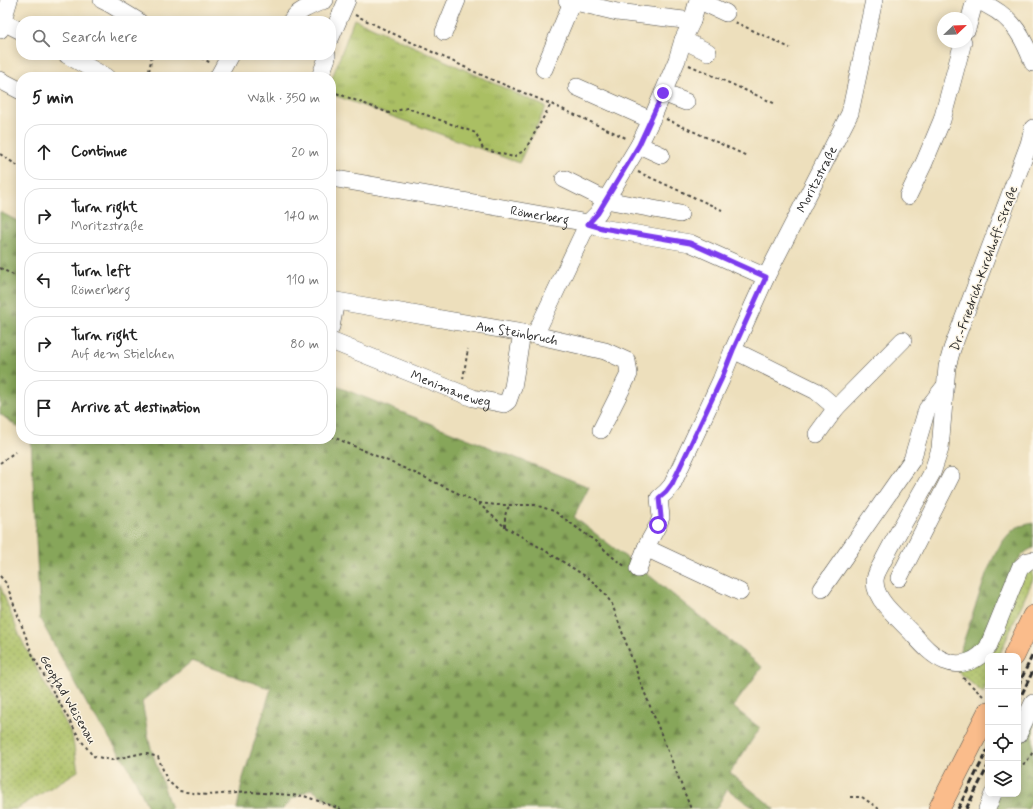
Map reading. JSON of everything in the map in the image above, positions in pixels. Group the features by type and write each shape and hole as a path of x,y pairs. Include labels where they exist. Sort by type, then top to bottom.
{"main road":[{"path":"1015,653 1033,616"},
{"path":"939,809 985,706"}],"street":[{"path":"9,0 1,26 16,30"},
{"path":"102,0 130,16"},
{"path":"294,16 301,11 325,0"},
{"path":"444,32 457,0"},
{"path":"529,334 588,224 598,213 639,145 653,117 677,60 683,40 692,21 698,0 726,13"},
{"name":"Moritzstraße","path":"646,548 661,517 659,498 672,484 721,380 766,277 850,113 874,0"},
{"path":"972,12 975,0 994,8 1010,21 1019,32 1028,48 1033,63"},
{"path":"544,69 570,1 619,6 692,21"},
{"path":"336,25 345,4"},
{"path":"683,40 708,52"},
{"path":"908,196 924,164 942,120 961,48"},
{"path":"76,60 97,72"},
{"path":"221,72 227,60"},
{"path":"322,72 326,60"},
{"path":"0,80 16,88"},
{"path":"577,87 653,117"},
{"path":"663,93 686,102"},
{"name":"Dr.-Friedrich-Kirchhoff-Straße","path":"1033,128 1029,144 952,349 947,367 940,449 932,473 876,575 876,591 886,606 933,654 944,661 954,664 967,663 984,653 988,647 1020,568 1028,561 1033,560"},
{"path":"639,145 661,155"},
{"name":"Römerberg","path":"336,179 690,243 766,277"},
{"path":"564,179 606,200 680,214"},
{"name":"Am Steinbruch","path":"336,301 529,334 605,351 627,361 629,374 601,430"},
{"name":"Menimaneweg","path":"336,343 473,398 502,404 508,402 529,334"},
{"path":"817,434 836,408 903,340"},
{"path":"733,350 816,391 836,408"},
{"path":"822,589 912,460 926,409 945,386"},
{"path":"899,578 951,476"},
{"path":"919,496 935,507"},
{"path":"638,569 646,548 740,592"},
{"path":"1021,729 1033,704"},
{"path":"987,809 992,797"}],"path":[{"path":"345,4 394,34 488,78 551,104 639,145"},
{"path":"726,13 730,19 790,48"},
{"path":"149,72 151,60"},
{"path":"677,60 776,104"},
{"path":"336,93 389,113 407,108 476,133 483,148 513,157 525,150 551,104"},
{"path":"653,117 747,156"},
{"path":"0,154 16,165"},
{"path":"626,166 722,210"},
{"path":"0,268 16,276"},
{"path":"460,393 468,349"},
{"path":"336,438 424,477 478,503 505,527 590,579 605,594 612,604 640,681 692,809"},
{"path":"0,463 15,452"},
{"path":"478,503 497,505 535,505 554,511 595,541 616,560 636,573 638,569"},
{"path":"505,527 505,515 507,509 512,505"},
{"name":"Geopfad Weisenau","path":"0,576 6,583 33,656 80,739 93,756 111,760 143,753 158,757 167,780 179,791 207,795 251,792 304,796 341,809"},
{"path":"980,693 985,702"},
{"path":"1021,766 1033,751"},
{"path":"850,797 862,797 879,809"}],"green space":[{"path":"354,19 546,107 519,163 336,96 336,72 334,72"},
{"path":"0,212 16,220 16,425 0,414"},
{"path":"336,386 589,487 574,517 650,576 762,667 733,707 760,728 730,773 775,809 755,809 727,789 716,809 341,809 311,789 292,799 283,809 237,809 243,778 271,689 192,661 142,702 150,745 171,809 149,809 128,766 89,708 40,619 31,444 336,444"},
{"path":"1033,523 1033,548 1023,554 1016,563 980,645 976,651 957,659 987,573 1000,545 1015,528"},
{"path":"1031,568 1033,569 1033,579 1000,653 985,653 985,688 983,693 955,669 1026,570"},
{"path":"0,585 20,637 72,735 78,771 16,809 0,809"},
{"path":"1033,715 1033,798 1028,809 991,809 996,797 1021,797 1021,741"}],"railway":[{"path":"1021,680 1033,654"},
{"path":"1021,696 1033,671"},
{"path":"958,809 985,755"},
{"path":"966,809 985,772"}],"route":[{"path":"658,525 661,517 659,498 672,484 721,380 766,277 690,243 602,228 588,224 598,213 639,145 663,93"}]}
